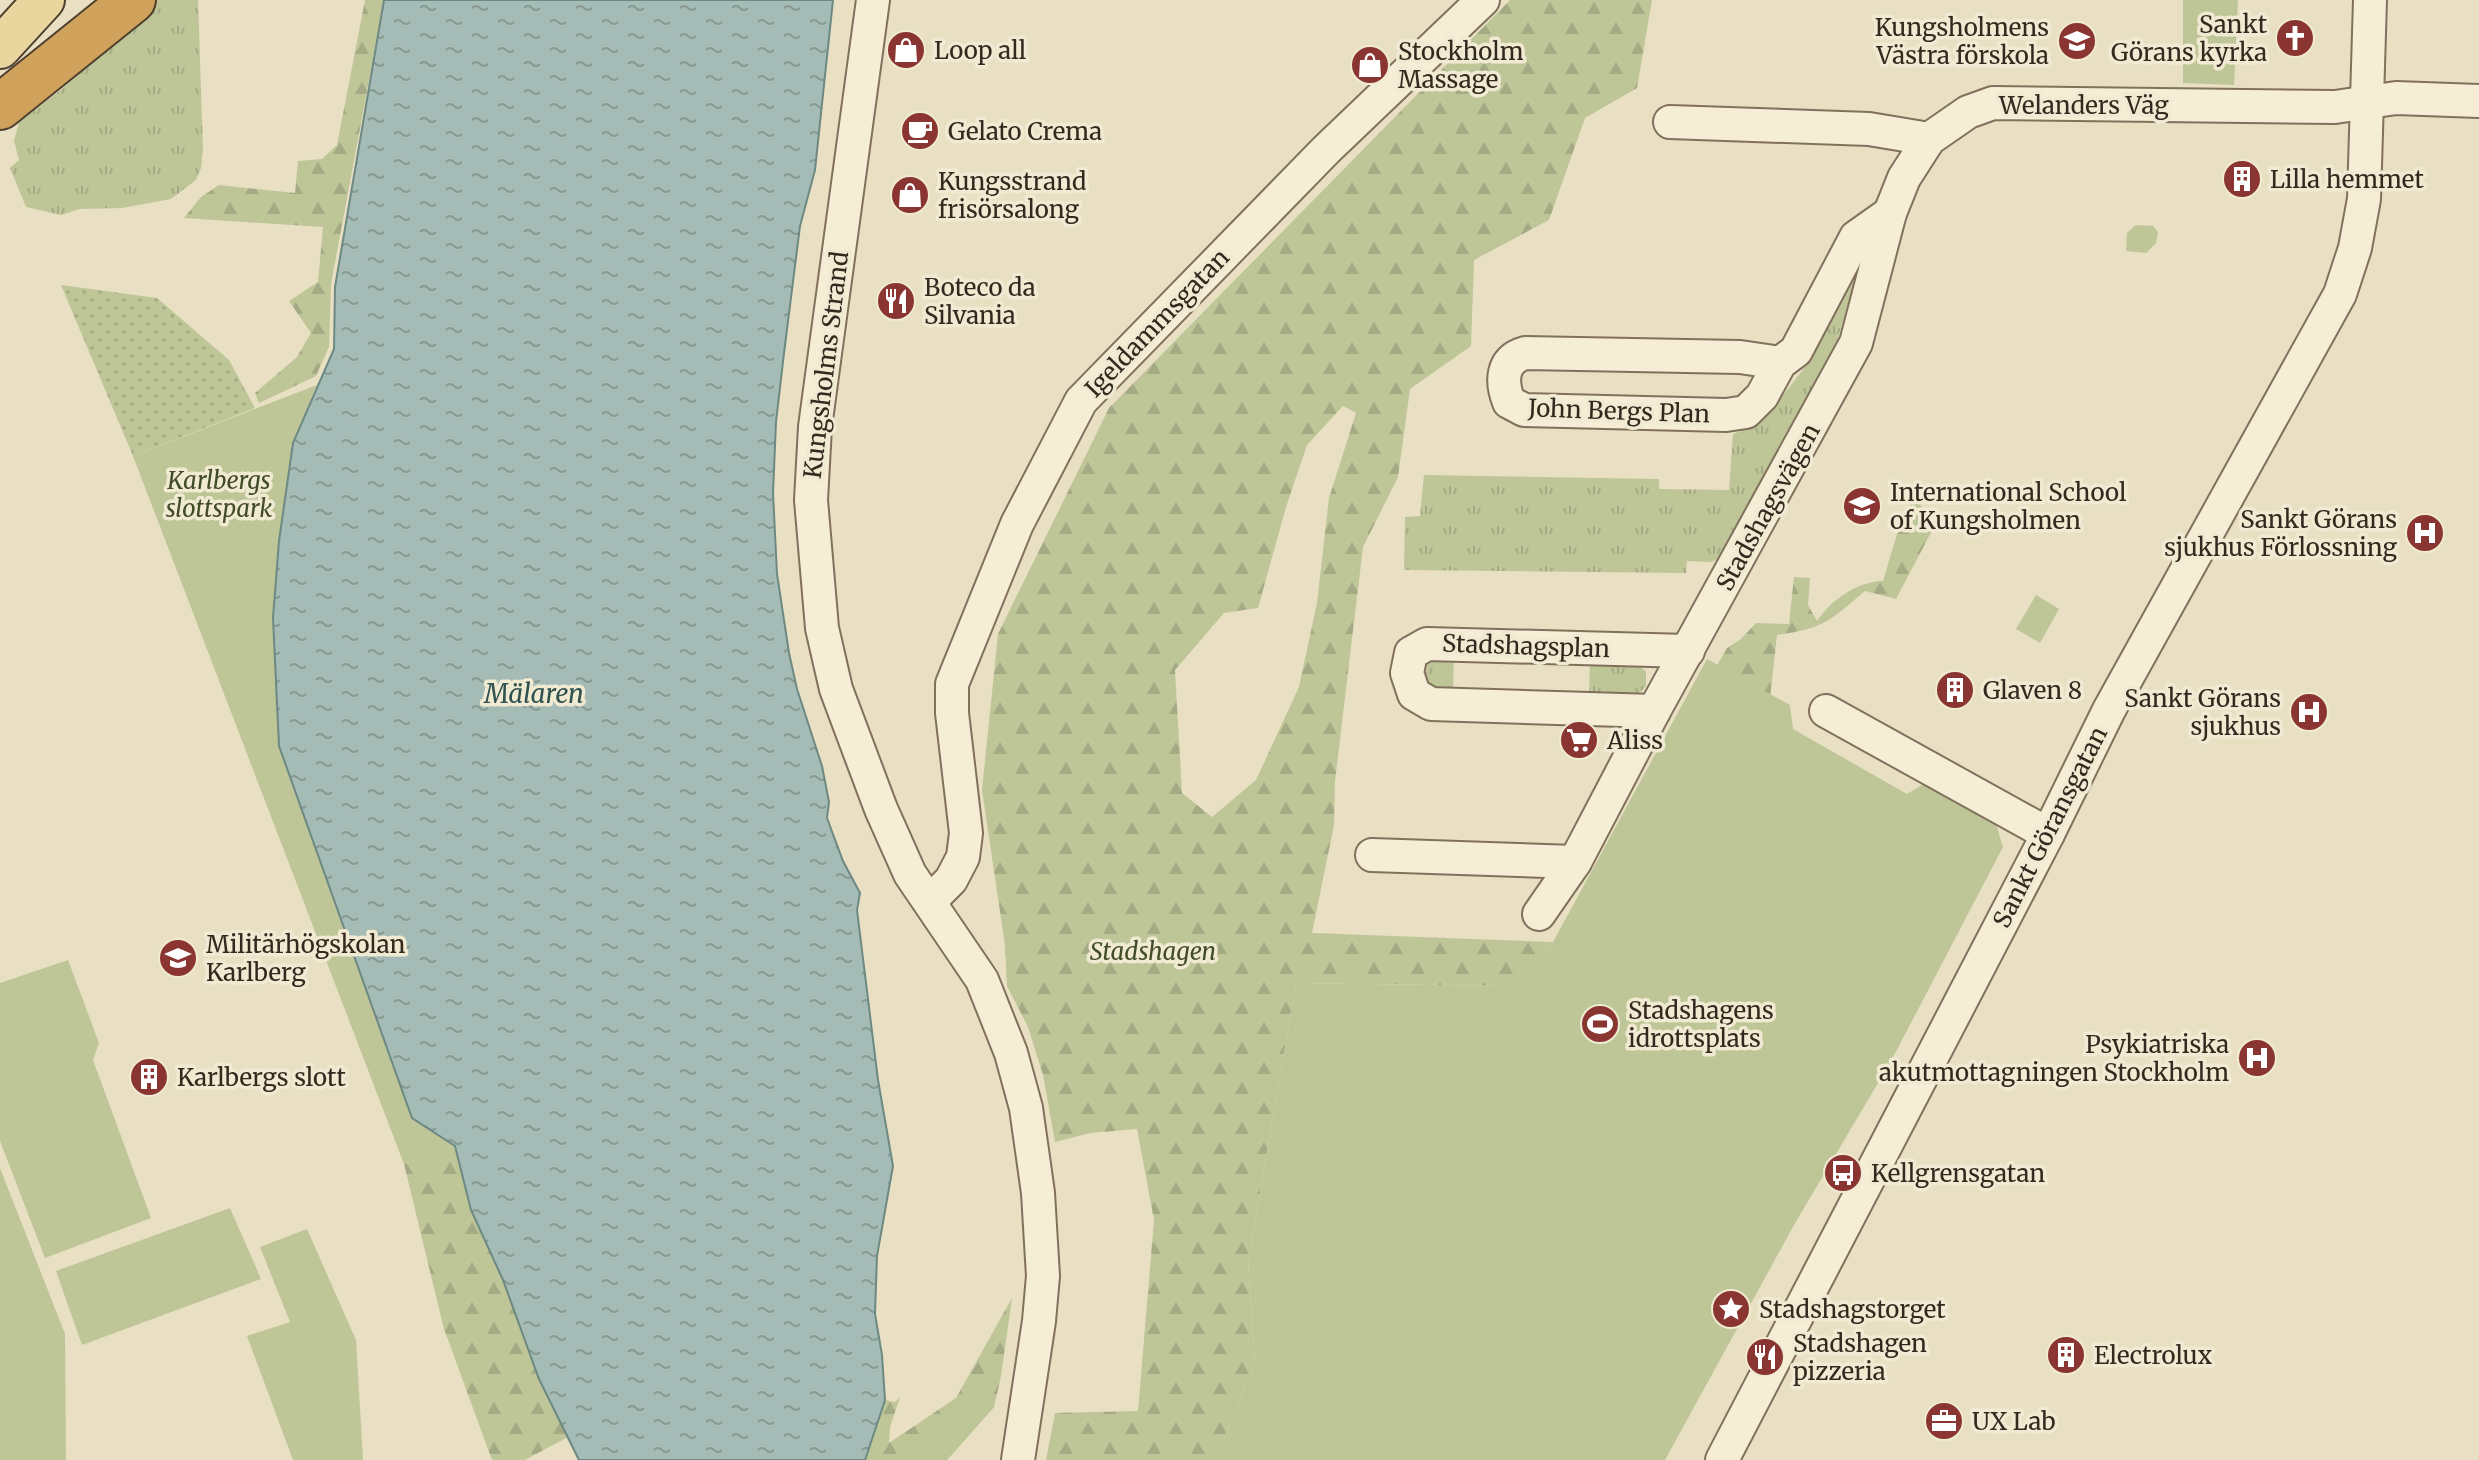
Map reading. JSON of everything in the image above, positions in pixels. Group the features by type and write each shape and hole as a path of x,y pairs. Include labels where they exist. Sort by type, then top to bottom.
{"highway":[{"path":"0,89 71,33 105,0"},
{"path":"0,107 135,0"}],"main road":[{"path":"0,24 23,0"},
{"path":"0,48 44,0"},
{"path":"0,127 77,64 135,0"}],"street":[{"name":"Kungsholms Strand","path":"873,0 815,427 811,500 822,628 836,689 896,846 910,874 982,980 1011,1053 1026,1108 1038,1193 1043,1276 1018,1460"},
{"name":"Igeldammsgatan","path":"930,901 951,880 963,857 965,845 952,684 1017,524 1081,401 1326,150 1483,0"},
{"name":"Sankt Göransgatan","path":"1722,1460 2048,834 2109,710 2340,294 2355,248 2364,199 2370,0"},
{"name":"Welanders Väg","path":"1929,139 1968,112 1993,103 2335,107 2396,98 2479,101"},
{"path":"1670,122 1869,129 1929,139"},
{"name":"Stadshagsvägen","path":"1539,914 1575,862 1654,711 1856,343 1890,213 1904,178 1929,139"},
{"name":"John Bergs Plan","path":"1780,363 1740,357 1525,353 1510,362 1505,369 1504,381 1509,402 1524,410 1726,415 1746,412 1762,396 1780,363 1796,351 1856,237 1890,213"},
{"name":"Stadshagsplan","path":"1654,711 1431,704 1414,694 1407,673 1411,653 1427,644 1688,651"},
{"path":"1826,711 2048,834"},
{"path":"1372,855 1575,862"}],"green space":[{"path":"154,0 198,0 203,149 196,180 171,199 122,208 80,209 61,215 26,207 10,168 19,160 14,141 19,122 62,89"},
{"path":"365,0 384,0 331,284 329,347 316,376 259,403 255,393 297,357 311,333 289,301 318,282 323,227 184,218 201,197 219,185 295,193 298,161 322,159 337,145"},
{"name":"Stadshagen","path":"1510,0 1652,0 1637,88 1585,118 1549,220 1474,260 1471,346 1410,389 1398,477 1363,547 1335,781 1334,825 1312,933 1553,942 1508,986 1296,983 1248,1262 1255,1363 1215,1460 1046,1460 1055,1413 1138,1411 1154,1220 1137,1129 1090,1133 1055,1142 1043,1075 1028,1027 1007,986 1005,945 982,790 998,634 1109,408","holes":["1343,406 1356,413 1329,498 1317,603 1299,687 1256,780 1212,817 1182,793 1175,670 1224,613 1258,608 1307,445"]},
{"path":"2183,0 2238,0 2234,85 2183,83"},
{"path":"2136,225 2153,226 2158,232 2156,243 2146,253 2126,251 2127,233"},
{"path":"1856,268 1858,270 1837,341 1722,558 1711,562 1687,561 1686,573 1404,570 1405,517 1420,516 1424,475 1659,479 1659,489 1729,490 1733,434 1761,423 1806,366"},
{"path":"61,285 157,298 229,360 255,408 133,456"},
{"name":"Karlbergs slottspark","path":"317,385 293,443 279,541 273,618 279,746 412,1118 455,1145 404,1164 133,456"},
{"path":"1908,491 1921,505 1922,511 1936,523 1896,599 1865,591 1825,622 1806,630 1777,635 1770,698 1707,683 1727,648 1756,623 1789,624 1794,577 1810,578 1808,605 1817,621 1846,593 1883,581 1897,534 1912,517"},
{"path":"2036,595 2059,609 2040,643 2016,629"},
{"path":"1454,652 1453,693 1430,687 1425,680 1428,660"},
{"name":"Stadshagens idrottsplats","path":"1707,659 1790,705 1793,729 1907,794 1925,783 1995,821 2003,847 1891,1061 1794,1225 1665,1460 1215,1460 1255,1363 1248,1262 1296,983 1508,986 1553,942"},
{"path":"1590,660 1636,662 1646,672 1646,686 1635,698 1589,697"},
{"path":"68,960 99,1043 93,1060 151,1218 45,1258 0,1141 0,983"},
{"path":"455,1145 471,1210 503,1280 539,1379 568,1437 525,1460 492,1460 444,1329 404,1164"},
{"path":"0,1168 65,1334 66,1460 0,1460"},
{"path":"230,1208 261,1279 82,1345 56,1271"},
{"path":"307,1229 356,1340 363,1460 293,1460 247,1336 290,1322 260,1247"},
{"path":"1012,1298 994,1407 947,1460 865,1460 885,1400 895,1402 900,1397 890,1427 889,1443 956,1398"},
{"path":"981,1381 994,1407 947,1460 890,1460"}],"water":[{"name":"Mälaren","path":"384,0 833,0 815,170 800,226 784,353 776,422 773,493 777,574 789,653 797,689 822,766 829,802 827,818 843,861 860,893 857,910 878,1080 893,1166 877,1256 875,1314 885,1400 865,1460 579,1460 539,1379 503,1280 471,1210 455,1146 412,1118 279,746 273,618 279,541 293,443 334,349 335,287"}],"place":[{"name":"Sankt Görans kyrka","path":"2295,38"},
{"name":"Kungsholmens Västra förskola","path":"2077,41"},
{"name":"Loop all","path":"906,50"},
{"name":"Stockholm Massage","path":"1370,65"},
{"name":"Gelato Crema","path":"920,131"},
{"name":"Lilla hemmet","path":"2242,179"},
{"name":"Kungsstrand frisörsalong","path":"910,195"},
{"name":"Boteco da Silvania","path":"896,301"},
{"name":"International School of Kungsholmen","path":"1862,506"},
{"name":"Sankt Görans sjukhus Förlossning","path":"2425,533"},
{"name":"Glaven 8","path":"1955,690"},
{"name":"Sankt Görans sjukhus","path":"2309,712"},
{"name":"Aliss","path":"1579,740"},
{"name":"Militärhögskolan Karlberg","path":"178,958"},
{"name":"Stadshagens idrottsplats","path":"1600,1024"},
{"name":"Psykiatriska akutmottagningen Stockholm","path":"2257,1058"},
{"name":"Karlbergs slott","path":"149,1077"},
{"name":"Kellgrensgatan","path":"1843,1173"},
{"name":"Stadshagstorget","path":"1731,1309"},
{"name":"Electrolux","path":"2066,1355"},
{"name":"Stadshagen pizzeria","path":"1765,1357"},
{"name":"UX Lab","path":"1944,1421"}]}
